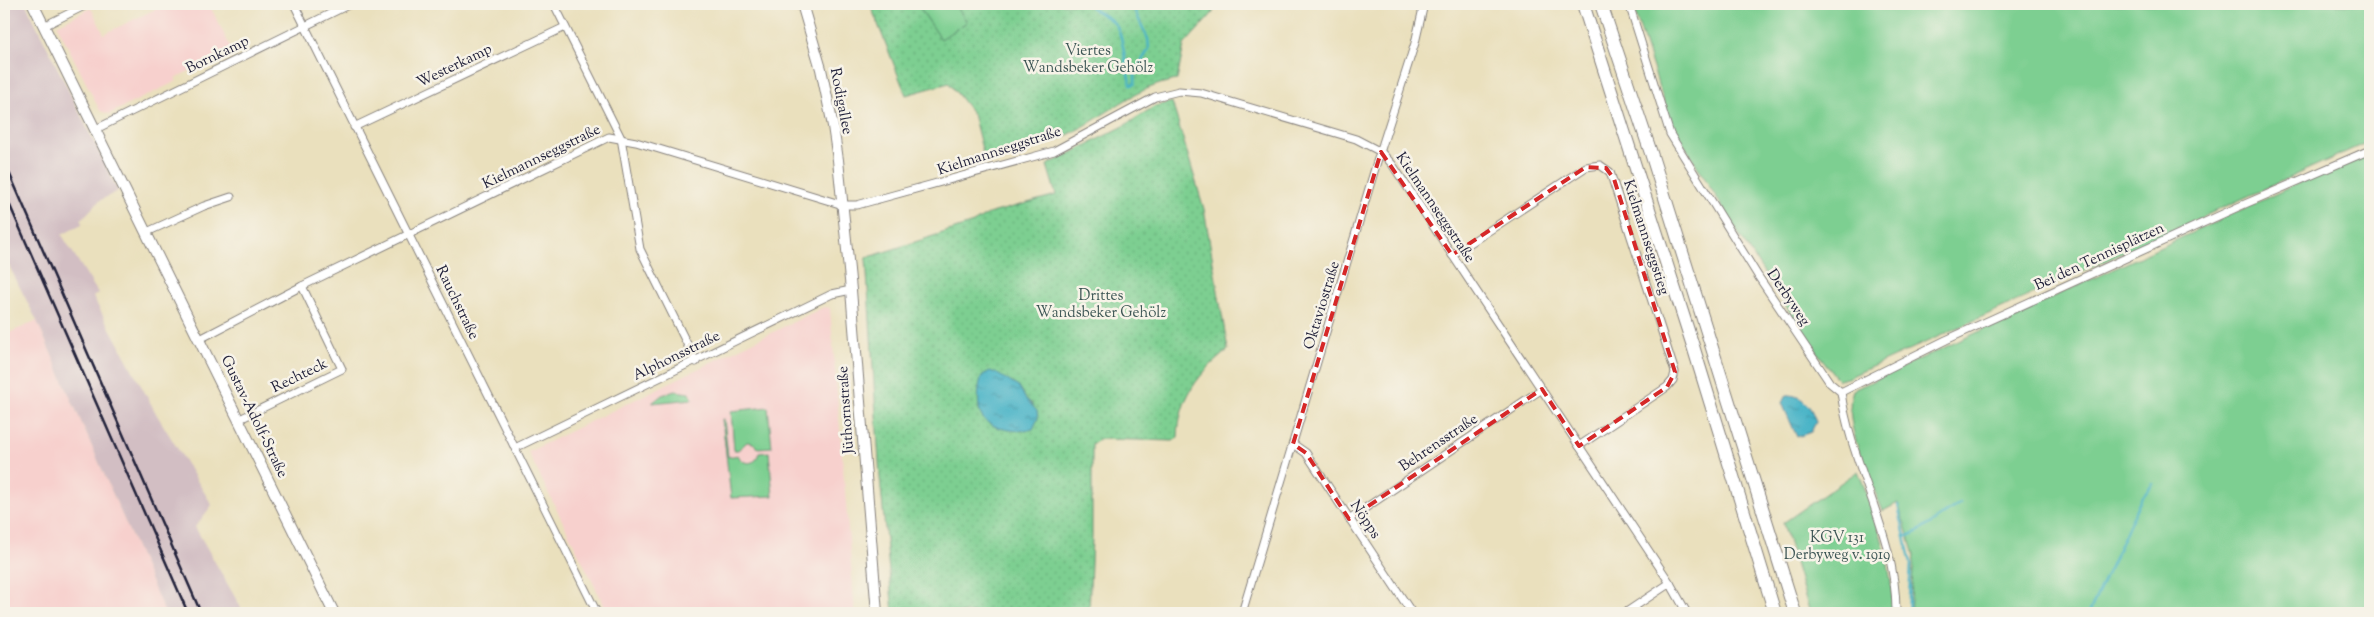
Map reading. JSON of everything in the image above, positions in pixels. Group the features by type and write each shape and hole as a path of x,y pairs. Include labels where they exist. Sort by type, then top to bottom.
{"highway":[{"path":"1583,4 1693,346 1775,613"},
{"path":"1601,4 1651,153 1794,613"}],"street":[{"name":"Gustav-Adolf-Straße","path":"34,4 334,613"},
{"path":"44,26 88,4"},
{"name":"Rauchstraße","path":"294,4 354,128 597,613"},
{"name":"Bornkamp","path":"96,129 350,4"},
{"path":"554,4 621,138 640,249 696,362"},
{"name":"Rodigallee","path":"802,4 821,68 833,126 843,205"},
{"name":"Oktaviostraße","path":"1242,613 1415,43 1424,4"},
{"name":"Derbyweg","path":"1629,4 1670,134 1758,276 1830,383 1841,392"},
{"name":"Westerkamp","path":"354,128 565,27"},
{"name":"Kielmannseggstraße","path":"200,339 302,286 609,137 621,138 843,205 867,204 1054,151 1155,97 1179,92 1201,93 1356,139 1381,152 1392,164 1542,389 1670,583 1687,613"},
{"name":"Bei den Tennisplätzen","path":"1841,392 1946,340 2212,218 2370,150"},
{"name":"Kielmannseggstieg","path":"1452,256 1586,167 1600,165 1610,172 1675,372 1673,380 1667,387 1579,446"},
{"path":"147,232 204,206 231,198"},
{"name":"Jüthornstraße","path":"843,205 877,613"},
{"name":"Rechteck","path":"240,419 342,369 302,286"},
{"name":"Alphonsstraße","path":"515,448 696,362 832,294 851,290"},
{"name":"Behrensstraße","path":"1349,519 1542,389"},
{"path":"1841,392 1847,428 1893,569 1896,613"},
{"name":"Nöpps","path":"1293,444 1306,453 1412,613"},
{"path":"1625,613 1670,583"}],"highlighted area":[{"path":"1381,152 1452,255 1586,167 1606,168 1614,179 1675,372 1667,387 1579,446 1542,389 1349,519 1306,453 1293,444"}],"shaded area":[{"path":"4,4 26,4 118,191 99,201 81,220 82,224 62,235 98,293 93,297 157,415 212,505 195,527 244,613 165,613 37,321 4,256"},
{"path":"166,4 209,4 232,50 175,78 177,81 109,114 100,111 57,25 91,8 104,34"},
{"path":"824,307 830,308 855,613 608,613 528,452"},
{"path":"37,321 165,613 4,613 4,335"}],"green space":[{"name":"Viertes Wandsbeker Gehölz","path":"870,4 917,4 941,39 967,22 955,4 1217,4 1212,14 1184,45 1177,80 1163,83 1138,93 1068,135 1033,148 985,161 973,114 949,83 906,95"},
{"path":"917,4 955,4 967,22 941,40"},
{"path":"1632,4 2370,4 2370,141 1847,378 1838,380 1811,344 1740,236 1671,123"},
{"name":"Drittes Wandsbeker Gehölz","path":"1172,102 1204,209 1228,350 1208,368 1192,388 1182,411 1178,438 1173,441 1099,439 1092,445 1092,537 1089,613 893,613 880,478 866,258 973,223 988,214 1056,195 1047,165 1122,127 1155,106","holes":["1020,388 1025,398 1032,404 1027,431 994,426 979,411 980,399"]},
{"path":"2370,150 2370,613 1910,613 1914,555 1898,503 1883,511 1865,468 1851,418 1850,403 1853,390"},
{"path":"675,391 689,393 693,399 652,403 662,395"},
{"path":"768,407 772,447 758,448 753,443 747,442 738,450 734,450 731,411"},
{"path":"722,419 724,419 728,457 738,455 748,463 756,460 759,453 769,452 773,496 731,498"},
{"name":"KGV 131 Derbyweg v. 1919","path":"1858,471 1877,523 1887,559 1893,613 1810,613 1783,523"}],"water":[{"path":"990,371 1020,388 1025,398 1037,411 1038,418 1033,429 1020,431 998,428 982,417 979,402 980,384 983,375"},
{"path":"1786,395 1792,395 1801,399 1812,411 1816,422 1811,432 1797,437 1782,403"}],"waterway":[{"path":"1088,4 1111,20 1118,28 1131,85 1135,84 1135,72 1149,49 1148,39 1133,7 1120,4"},
{"path":"2089,613 2141,499 2153,484"},
{"path":"1908,613 1911,564 1905,537 1921,530 1960,503"},
{"path":"1898,505 1905,537"}],"railway":[{"path":"4,161 201,613"},
{"path":"4,192 188,613"}]}
